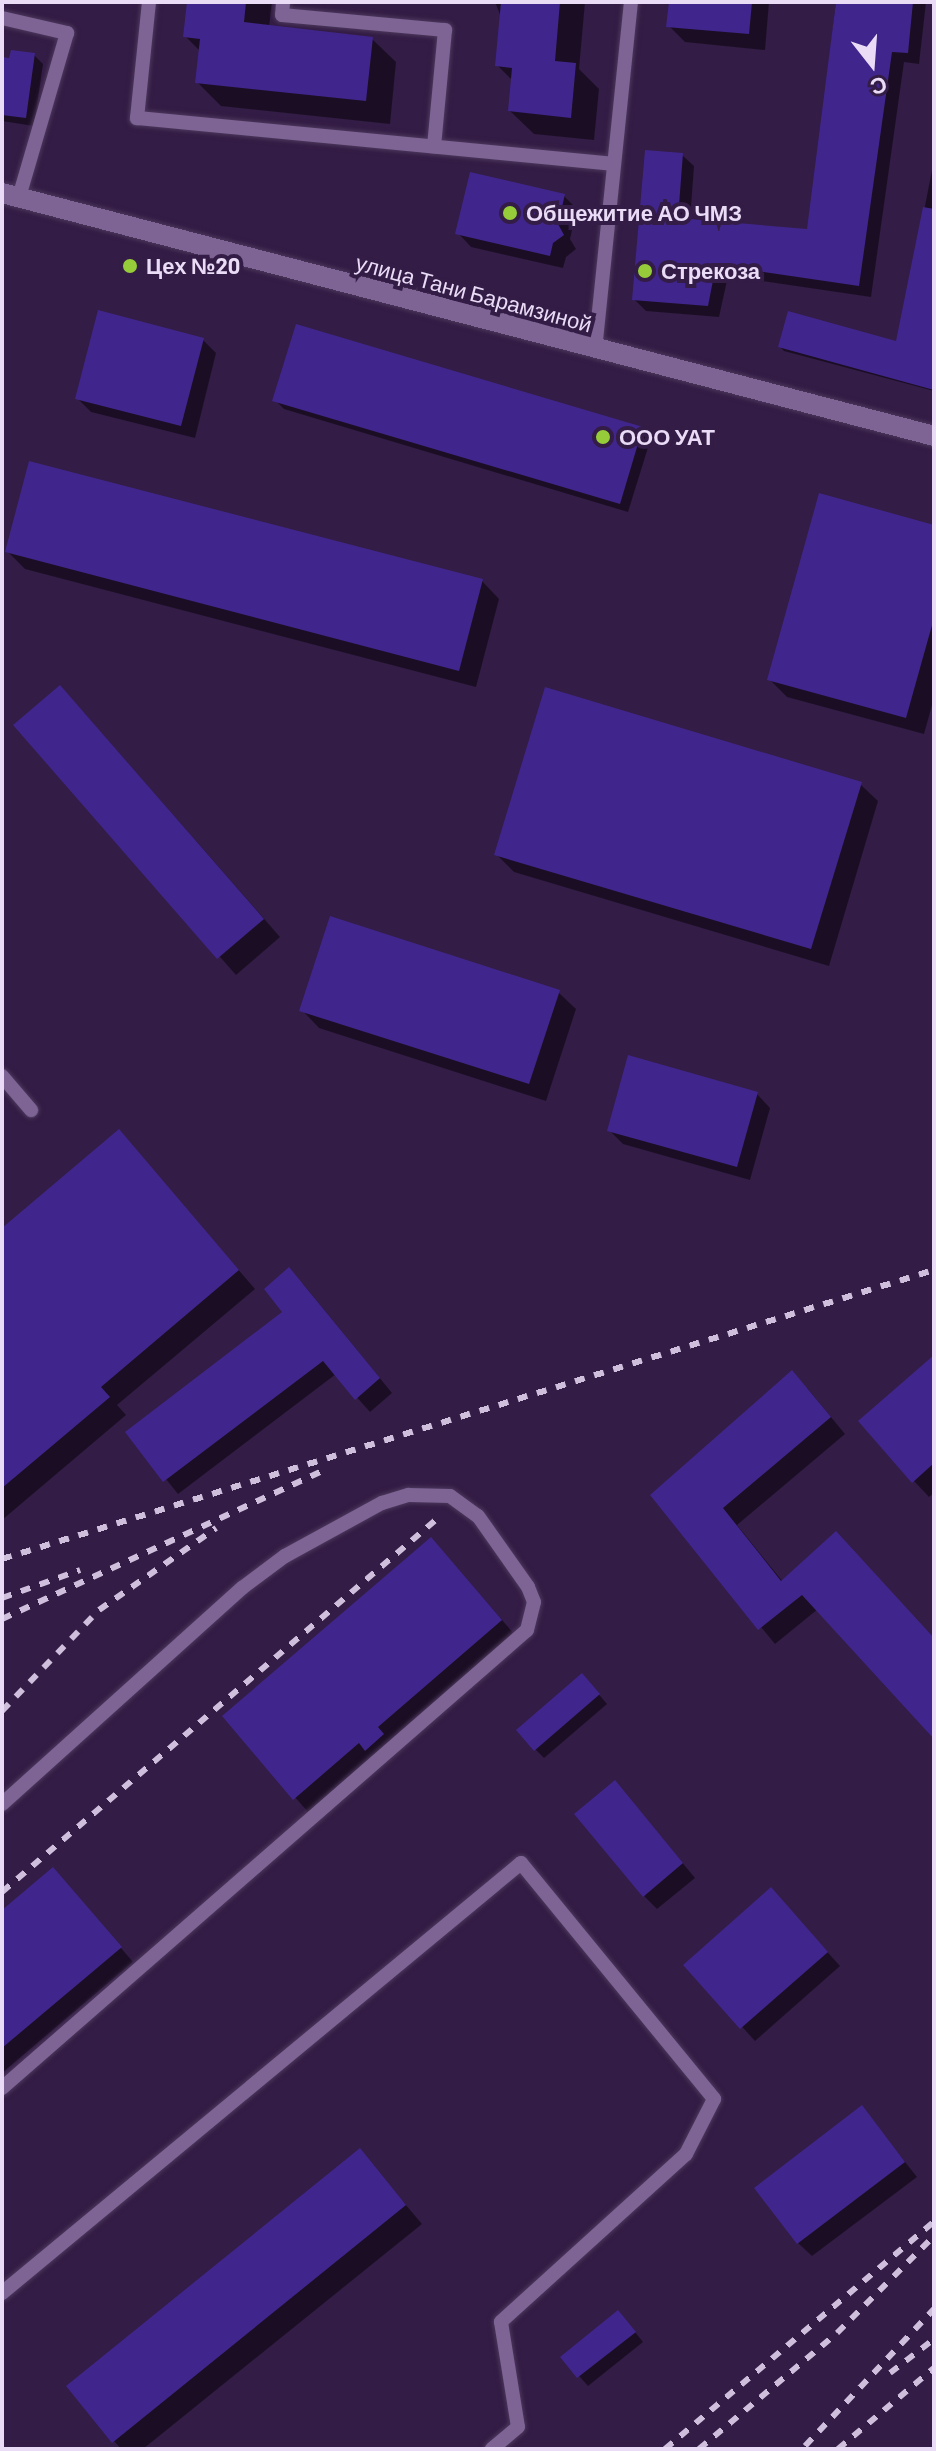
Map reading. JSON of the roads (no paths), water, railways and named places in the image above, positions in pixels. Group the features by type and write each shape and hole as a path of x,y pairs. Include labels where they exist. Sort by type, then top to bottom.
{"street":[{"name":"улица Тани Барамзиной","path":"11,195 595,350 934,436"}],"lane":[{"path":"149,2 137,118 613,164"},
{"path":"283,2 282,15 445,30 434,146"},
{"path":"595,350 631,2"},
{"path":"2,18 67,33 11,195"},
{"path":"2,1076 31,1110"},
{"path":"2,1804 242,1588 285,1556 382,1503 409,1495 450,1496 478,1516 528,1587 534,1602 527,1630 2,2088"},
{"path":"2,2293 521,1863 714,2099 686,2154 501,2322 518,2427 492,2449"}],"railway":[{"path":"2,1559 934,1270"},
{"path":"2,1619 326,1469"},
{"path":"2,1892 438,1518"},
{"path":"2,1711 99,1610 216,1528"},
{"path":"2,1598 80,1570"},
{"path":"665,2449 934,2222"},
{"path":"699,2449 837,2333 934,2236"},
{"path":"805,2446 934,2309"},
{"path":"890,2373 934,2339"},
{"path":"838,2449 934,2368"}],"place":[{"name":"Общежитие АО ЧМЗ","path":"510,213"},
{"name":"Цех №20","path":"130,266"},
{"name":"Стрекоза","path":"645,271"},
{"name":"ООО УАТ","path":"603,437"}]}
